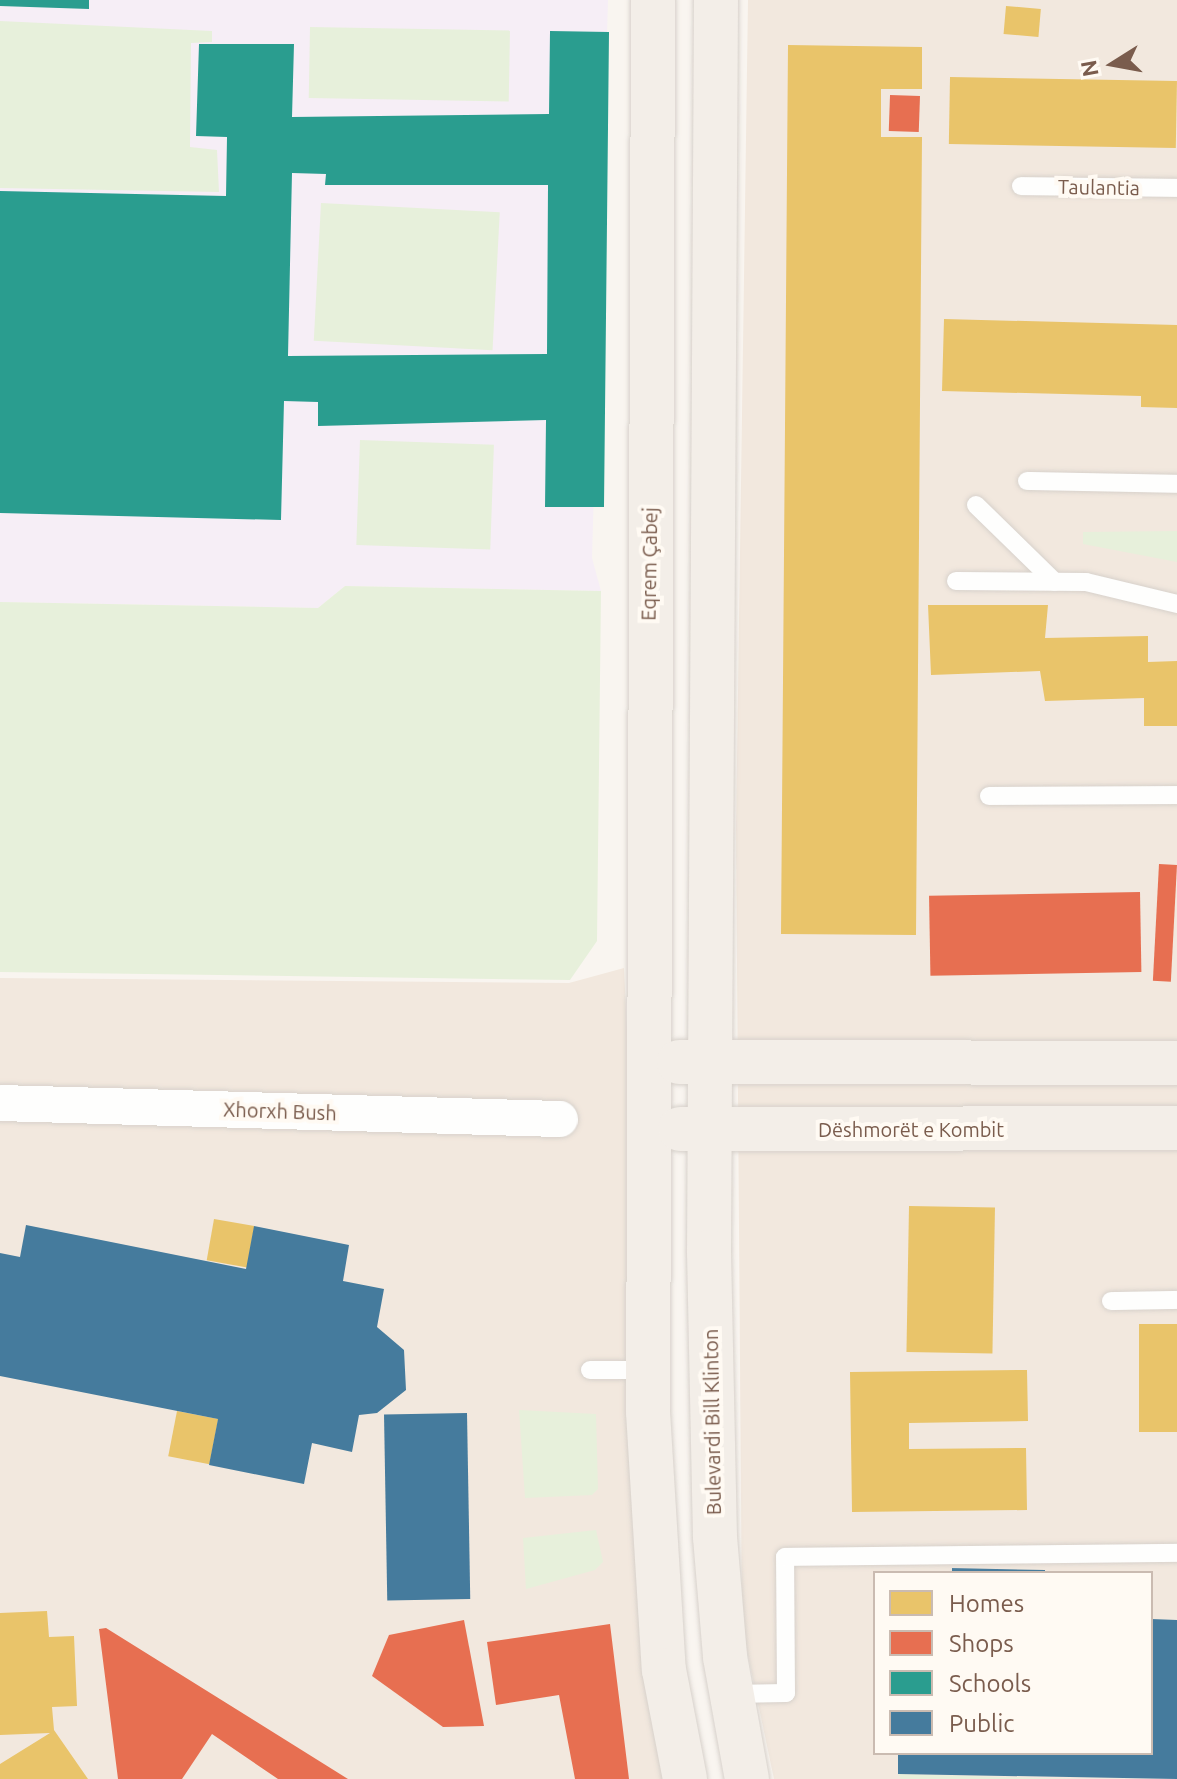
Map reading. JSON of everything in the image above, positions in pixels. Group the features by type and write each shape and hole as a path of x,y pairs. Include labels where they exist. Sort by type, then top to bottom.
{"main road":[{"name":"Eqrem Çabej","path":"646,1129 653,0"},
{"path":"709,1063 716,0"},
{"path":"647,1062 1177,1063"},
{"name":"Bulevardi Bill Klinton","path":"709,1063 715,1537 731,1694 747,1779"},
{"name":"Dëshmorët e Kombit","path":"646,1129 1177,1128"},
{"path":"646,1129 653,1560 685,1779"}],"street":[{"name":"Xhorxh Bush","path":"0,1103 560,1119"}],"lane":[{"name":"Taulantia","path":"1021,186 1177,188"},
{"path":"1027,481 1177,484"},
{"path":"976,505 1055,582"},
{"path":"956,581 1055,582 1177,604"},
{"path":"989,796 1177,795"},
{"path":"1111,1301 1177,1300"},
{"path":"590,1370 648,1370"},
{"path":"731,1694 786,1693 785,1557 1177,1553"}],"shaded area":[{"path":"0,0 608,0 592,558 601,591 345,586 318,608 0,602"},
{"path":"748,0 1177,0 1177,1779 774,1779 742,1627 736,830"},
{"path":"624,968 663,1779 0,1779 0,978 569,983"}],"green space":[{"path":"0,21 212,31 212,42 191,43 190,147 217,150 219,192 0,188"},
{"path":"310,27 510,30 509,101 309,98"},
{"path":"321,203 500,212 493,350 314,341"},
{"path":"360,440 494,445 490,550 356,545"},
{"path":"1177,531 1177,562 1083,544 1083,532"},
{"path":"345,586 601,591 597,941 570,980 0,972 0,602 318,608"},
{"path":"519,1410 596,1414 598,1489 592,1495 525,1498"},
{"path":"596,1530 603,1562 595,1570 526,1589 523,1538"},
{"path":"898,1774 1074,1779 901,1779"}],"building: Homes":[{"path":"1006,6 1041,9 1038,37 1004,34"},
{"path":"788,45 922,47 922,89 881,89 881,137 922,137 916,935 781,934"},
{"path":"950,77 1177,81 1176,148 949,144"},
{"path":"944,319 1177,325 1177,408 1141,407 1141,396 942,391"},
{"path":"928,605 1048,605 1045,638 1148,636 1148,662 1177,661 1177,726 1144,726 1144,698 1045,701 1040,671 931,675"},
{"path":"909,1206 995,1208 992,1353 906,1352"},
{"path":"214,1219 254,1226 247,1267 207,1260"},
{"path":"1139,1324 1177,1324 1177,1432 1139,1432"},
{"path":"1027,1370 1028,1421 909,1423 909,1449 1026,1448 1027,1510 852,1512 850,1372"},
{"path":"177,1411 218,1419 209,1464 168,1456"},
{"path":"47,1611 49,1637 74,1636 77,1706 52,1707 54,1730 88,1779 0,1779 0,1764 50,1733 0,1735 0,1613"}],"building: Shops":[{"path":"890,95 920,96 919,132 889,131"},
{"path":"1159,864 1177,865 1171,982 1153,981"},
{"path":"1140,892 1141,972 930,976 929,896"},
{"path":"464,1620 484,1726 443,1727 372,1676 389,1635"},
{"path":"610,1624 629,1779 575,1779 559,1695 496,1705 487,1642"},
{"path":"106,1628 348,1779 278,1779 212,1734 182,1779 118,1779 99,1629"}],"building: Schools":[{"path":"0,0 89,0 89,9 0,6"},
{"path":"550,31 609,32 604,507 545,507 546,420 318,426 318,402 284,401 281,520 0,513 0,191 226,196 227,137 196,136 199,44 294,44 292,117 549,114","holes":["292,173 326,174 325,185 548,185 547,354 288,356"]}],"building: Public":[{"path":"26,1225 246,1269 254,1226 349,1245 343,1281 384,1289 377,1327 404,1350 406,1390 377,1413 359,1415 352,1452 312,1443 304,1484 209,1465 218,1419 0,1376 0,1253 20,1257"},
{"path":"467,1413 470,1599 387,1600 384,1414"},
{"path":"952,1568 1045,1570 1045,1571 952,1571"},
{"path":"1153,1619 1177,1620 1177,1779 898,1774 898,1755 1153,1755"}]}
